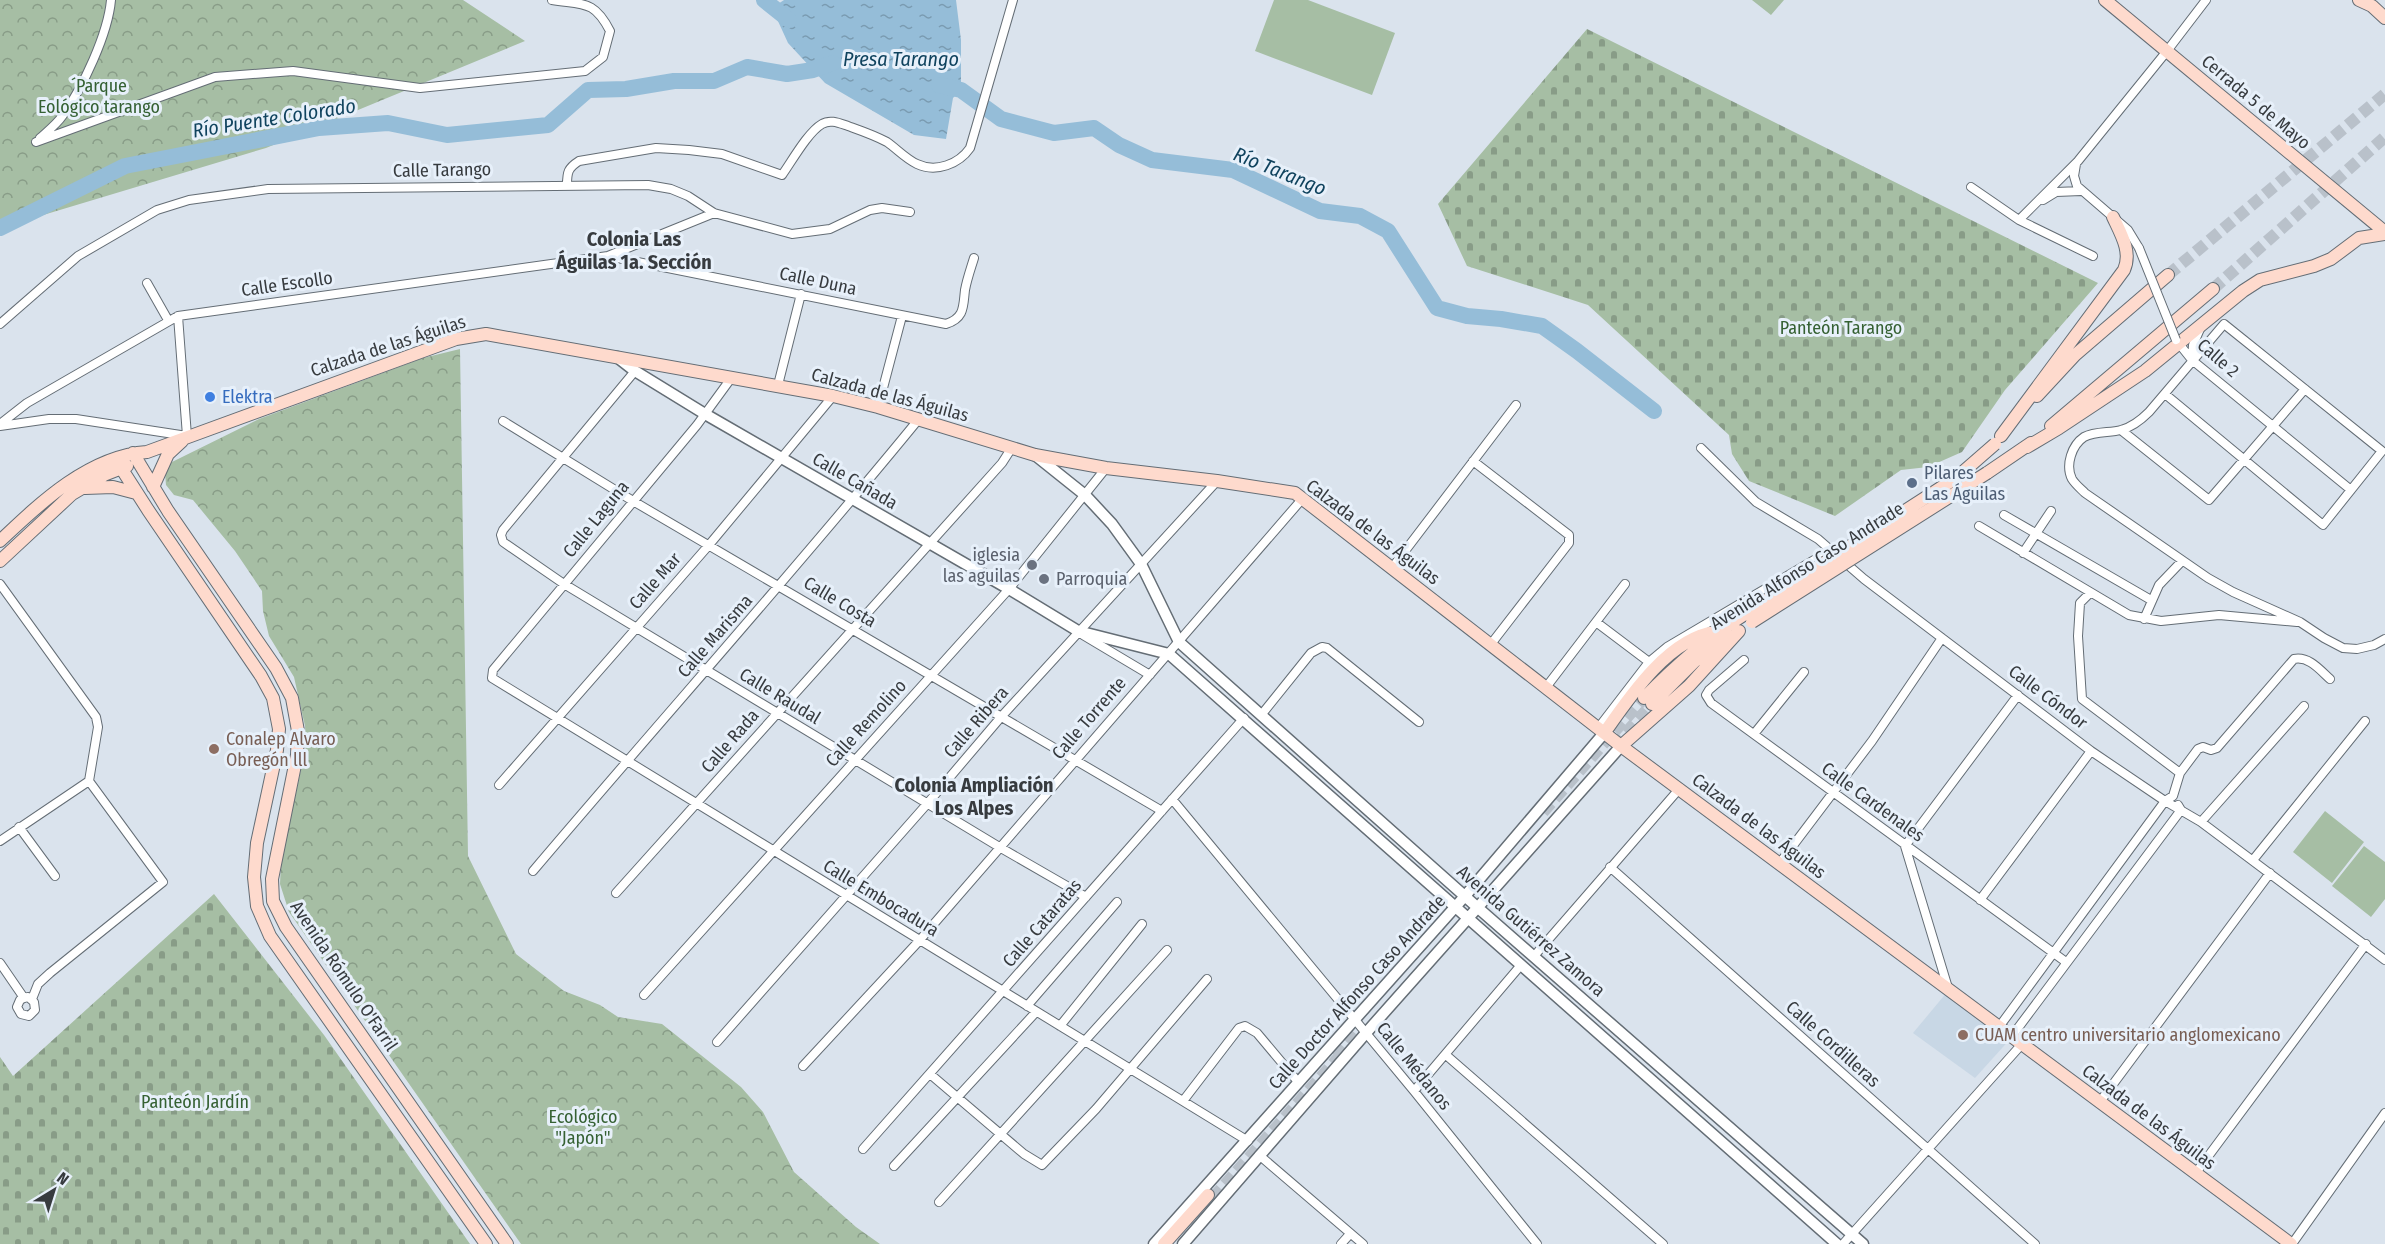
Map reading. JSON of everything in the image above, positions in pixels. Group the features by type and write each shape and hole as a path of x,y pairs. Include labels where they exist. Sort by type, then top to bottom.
{"main road":[{"name":"Cerrada 5 de Mayo","path":"2105,0 2385,233"},
{"path":"2359,0 2371,3 2385,18"},
{"path":"1998,440 2124,270 2128,260 2127,250 2114,218"},
{"path":"2027,447 2060,428 2145,371 2177,342 2200,328 2243,291 2260,280 2314,266 2331,259 2360,238 2385,233"},
{"name":"Avenida Alfonso Caso Andrade","path":"2168,275 2075,356 1998,440 1956,478 1749,618 1739,630 1695,661 1648,701 1669,672 1716,632 1749,618 2027,447 2213,289"},
{"name":"Calzada de las Águilas","path":"0,561 58,505 135,457 187,436 466,336 486,334 832,396 878,407 1035,455 1106,468 1278,489 1295,494 1621,746 2291,1244"},
{"path":"153,487 168,454 187,436"},
{"name":"Avenida Rómulo O'Farril","path":"135,457 162,501 285,682 296,709 297,756 277,847 272,879 273,901 286,927 507,1244"},
{"name":"Calzada de las Águilas","path":"0,541 62,486 84,474 119,465"},
{"name":"Avenida Rómulo O'Farril","path":"119,465 261,676 273,698 278,714 278,750 257,843 254,877 257,906 270,936 486,1244"},
{"path":"81,489 112,487 136,493"},
{"path":"148,510 162,501"},
{"path":"1621,746 1689,686 1739,630"},
{"path":"1602,730 1660,663 1679,647 1705,633 1716,632"},
{"path":"1164,1244 1210,1196 1173,1244"}],"street":[{"path":"111,0 110,14 88,72 62,117 36,142 215,77 293,71 420,88 585,71 603,57 610,31 601,13 587,5 552,0"},
{"path":"567,185 567,174 570,167 579,161 656,148 722,154 782,175 816,128 824,122 832,121 872,134 917,164 926,167 940,167 955,164 970,148 1013,0"},
{"path":"2019,220 2078,161 2206,0"},
{"path":"2027,210 2056,192 2081,191 2074,176 2078,161"},
{"name":"Calle Tarango","path":"0,324 78,256 157,210 189,200 268,189 648,185 671,189 695,200 714,213 792,234 830,229 870,210 882,208 910,212"},
{"path":"1971,188 2019,220 2093,256"},
{"name":"Calle 2","path":"2081,191 2128,230 2139,248 2177,342 2192,360 2351,490"},
{"path":"608,256 714,213"},
{"name":"Calle Duna","path":"608,256 946,324 958,318 965,305 965,291 974,258"},
{"name":"Calle Escollo","path":"0,425 27,404 177,316 608,256"},
{"path":"147,283 168,320"},
{"path":"778,385 801,294"},
{"path":"0,425 49,419 76,419 187,436 177,316"},
{"path":"878,407 902,316"},
{"path":"2165,394 2323,525 2382,450 2224,324 2165,394 2137,423 2121,430 2084,437 2070,456 2069,470 2072,480 2085,493 2182,561 2233,592 2300,622 2343,648 2357,649 2374,645 2385,639"},
{"path":"2192,360 2193,345 2200,328"},
{"name":"Calle Cañada","path":"617,357 635,371 705,414 1009,589 1150,675"},
{"path":"564,458 635,371"},
{"name":"Calle Laguna","path":"496,682 492,678 493,670 705,414 732,377"},
{"path":"2121,430 2209,500 2305,389"},
{"name":"Calle Mar","path":"499,785 709,545 832,396"},
{"path":"1392,568 1516,405"},
{"name":"Calle Marisma","path":"533,871 626,760 780,586 918,420"},
{"name":"Calle Costa","path":"503,421 633,501 1001,717 1076,758 1162,811"},
{"name":"Calle Cóndor","path":"1701,448 1756,502 1818,539 1864,579 2091,751 2165,801 2201,822 2385,960"},
{"name":"Calle Rada","path":"616,893 1002,463 1011,449"},
{"path":"1035,455 1085,495 1112,524 1141,564 1179,642"},
{"name":"Calle Raudal","path":"564,458 503,530 503,542 508,548 776,713 1086,897"},
{"path":"1473,461 1569,535 1569,543 1491,644"},
{"name":"Calle Remolino","path":"644,995 1009,589 1106,468"},
{"name":"Calle Ribera","path":"717,1042 1001,717 1217,481"},
{"name":"Calle Torrente","path":"803,1066 920,941 1303,498"},
{"path":"2023,552 2051,511"},
{"path":"2004,515 2151,600"},
{"path":"1979,526 2128,615 2161,621 2219,615 2300,622"},
{"name":"Avenida Alfonso Caso Andrade","path":"1602,730 1649,662 1684,636 1831,550"},
{"path":"2144,619 2159,585 2182,561"},
{"path":"0,584 96,717 98,727 89,781 163,882 50,973 28,998 0,963"},
{"path":"1546,686 1625,584"},
{"path":"2090,593 2080,603 2082,699 2180,773"},
{"path":"1596,622 1649,662"},
{"name":"Calle Cañada","path":"1078,631 1169,654"},
{"path":"1779,864 1872,741 1942,638"},
{"name":"Avenida Gutiérrez Zamora","path":"1179,642 1477,907 1863,1244"},
{"path":"1262,714 1311,653 1322,647 1327,648 1419,722"},
{"name":"Avenida Gutiérrez Zamora","path":"1169,654 1837,1244"},
{"path":"1999,1027 2165,801 2173,796 2180,773 2200,748 2211,750 2217,748 2294,659 2301,658 2309,661 2330,679"},
{"name":"Calle Cardenales","path":"1744,660 1709,690 1706,695 1711,703 2066,962"},
{"path":"1754,734 1804,672"},
{"name":"Calle Embocadura","path":"496,682 1248,1141"},
{"path":"1948,989 1905,846 2018,694"},
{"path":"2201,822 2304,706"},
{"name":"Calle Cataratas","path":"863,1149 1244,718"},
{"path":"2253,860 2365,722"},
{"name":"Calle Doctor Alfonso Caso Andrade","path":"1154,1244 1465,896 1602,730"},
{"path":"1281,753 1292,741"},
{"name":"Calle Doctor Alfonso Caso Andrade","path":"1183,1244 1467,918 1621,746"},
{"path":"1980,900 2091,751"},
{"path":"0,841 89,781"},
{"path":"1534,955 1680,788"},
{"path":"1843,1244 1927,1149 2017,1040 2066,962 2181,810 2173,796"},
{"name":"Calle Médanos","path":"1173,799 1414,1091 1536,1244"},
{"path":"19,827 55,876"},
{"name":"Calle Cordilleras","path":"1610,867 2035,1244"},
{"path":"2100,1103 2270,873"},
{"path":"1027,1006 1117,902"},
{"path":"1060,1026 1142,924"},
{"path":"2195,1174 2366,944"},
{"path":"939,1202 1167,950"},
{"path":"1414,1091 1521,965"},
{"path":"930,1074 1037,1164 1045,1163 1096,1109 1208,980"},
{"path":"894,1166 1036,1012"},
{"path":"1183,1101 1239,1028 1245,1026 1257,1033 1299,1083"},
{"path":"1446,1054 1663,1244"},
{"path":"2291,1244 2385,1113"},
{"path":"1259,1155 1363,1244"},
{"path":"1341,1244 1350,1234"}],"shaded area":[{"name":"CUAM centro universitario anglomexicano","path":"1948,991 2012,1037 1975,1078 1913,1033"}],"green space":[{"name":"´Parque Eológico tarango","path":"0,0 463,0 525,41 266,148 0,228"},
{"path":"1274,0 1308,0 1395,33 1372,95 1255,51"},
{"path":"1752,0 1784,0 1771,15"},
{"name":"Panteón Tarango","path":"1587,29 2098,283 2005,390 1962,452 1928,467 1901,470 1835,516 1749,481 1732,454 1729,435 1588,305 1467,266 1438,204"},
{"name":"Ecológico \"Japón\"","path":"460,349 468,856 516,954 564,991 600,1005 618,1017 662,1024 741,1087 763,1112 794,1172 856,1227 880,1244 521,1244 289,912 280,884 281,863 306,746 305,726 294,677 269,636 263,611 262,591 235,551 193,500 174,495 166,485 165,473 172,462 259,419 423,358"},
{"path":"2325,811 2364,842 2332,883 2293,852"},
{"path":"2364,846 2385,862 2385,899 2371,917 2332,886"},
{"name":"Panteón Jardín","path":"214,894 324,1035 470,1244 0,1244 0,1057 13,1076"}],"water":[{"name":"Presa Tarango","path":"784,0 956,0 961,40 961,90 953,98 946,139 914,135 825,83 788,43 772,8"}],"waterway":[{"path":"764,0 789,20"},
{"name":"Río Puente Colorado","path":"0,228 125,166 319,128 388,123 447,135 548,125 588,90 626,89 674,81 714,81 747,67 787,74 813,70 833,63"},
{"name":"Río Tarango","path":"939,85 961,90 1001,119 1054,133 1094,128 1119,145 1152,160 1233,170 1320,211 1360,216 1388,231 1437,308 1467,316 1542,326 1654,411"}],"tunnel":[{"path":"2168,275 2385,94"},
{"path":"2213,289 2385,137"},
{"path":"1543,812 1644,698"},
{"path":"1614,746 1652,704"},
{"path":"1332,1053 1360,1021"},
{"path":"1213,1198 1346,1049"}],"place":[{"name":"Elektra","path":"210,397"},
{"name":"Pilares Las Águilas","path":"1912,483"},
{"name":"iglesia las aguilas","path":"1032,565"},
{"name":"Parroquia","path":"1044,579"},
{"name":"Conalep Alvaro Obregón lll","path":"214,749"},
{"name":"CUAM centro universitario anglomexicano","path":"1963,1035"}],"district":[{"name":"Colonia Las Águilas 1a. Sección","path":"634,250"},
{"name":"Colonia Ampliación Los Alpes","path":"974,796"}]}
